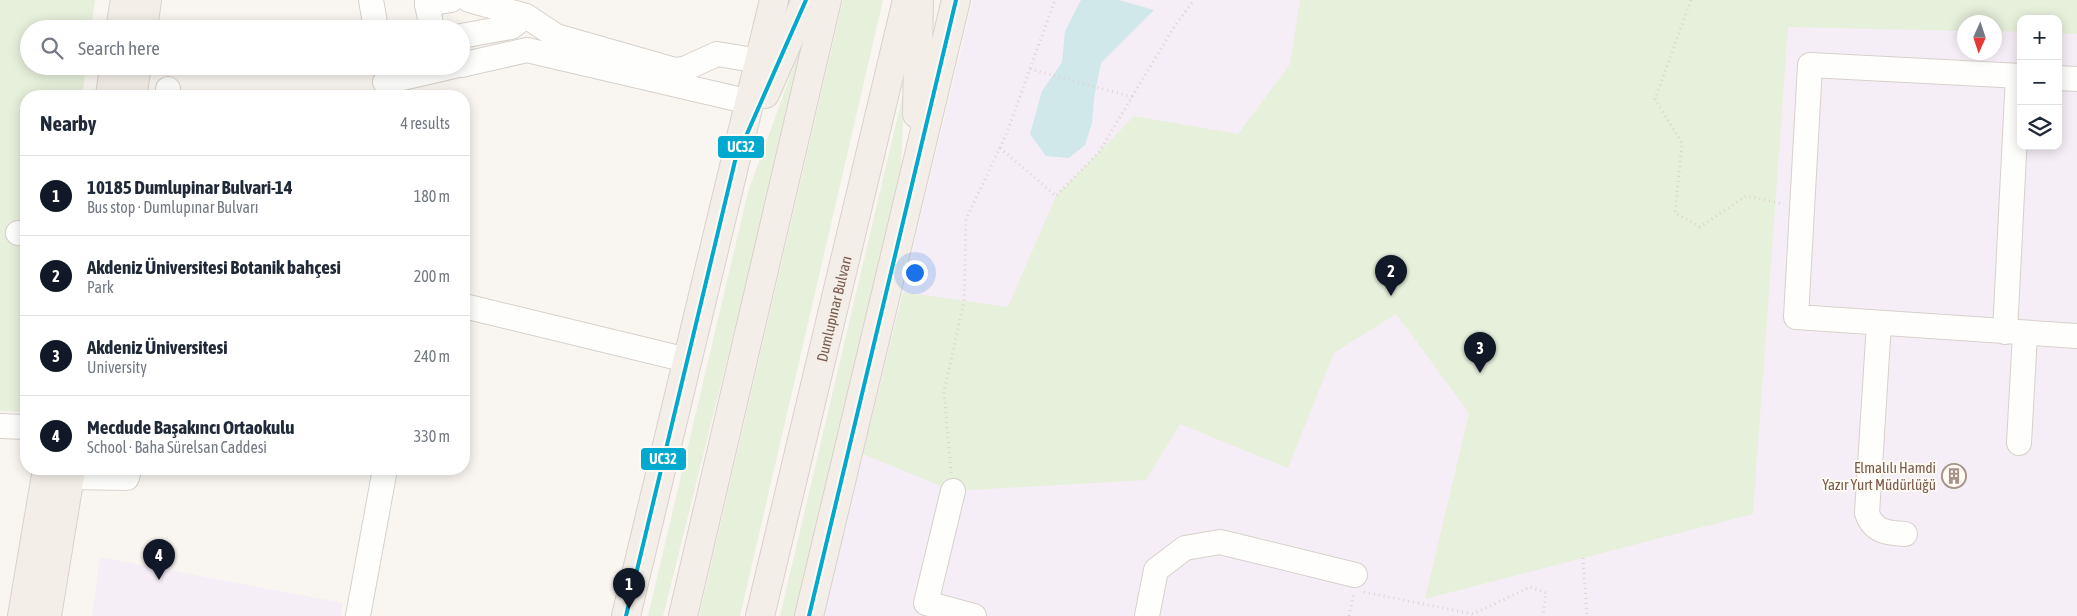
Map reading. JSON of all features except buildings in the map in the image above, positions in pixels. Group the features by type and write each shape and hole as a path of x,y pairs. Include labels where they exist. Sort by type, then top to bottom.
{"main road":[{"path":"122,20 125,0"},
{"path":"144,20 147,0"},
{"path":"626,616 774,0"},
{"path":"735,161 806,0"},
{"path":"683,616 827,0"},
{"name":"Dumlupınar Bulvarı","path":"760,616 907,0"},
{"path":"916,165 919,0"},
{"path":"809,616 956,0"},
{"path":"111,90 113,75"},
{"path":"133,90 136,75"},
{"path":"22,616 62,475"},
{"path":"47,616 63,475"}],"street":[{"path":"371,0 374,20"},
{"path":"430,20 427,2 451,0"},
{"path":"469,0 526,16 556,36 676,70 691,66 717,54 760,61"},
{"path":"470,34 511,27 526,16"},
{"path":"470,62 527,50 750,102"},
{"path":"2017,76 1810,65 1796,317 2077,336"},
{"path":"385,82 415,75"},
{"path":"2062,78 2077,79"},
{"path":"2019,105 2015,333 2019,443"},
{"path":"470,307 687,360"},
{"path":"1879,323 1867,513 1872,524 1877,529 1883,532 1905,534"},
{"path":"0,426 20,427"},
{"path":"95,475 127,478 128,475"},
{"path":"358,616 384,475"},
{"path":"953,491 926,604 974,616"},
{"path":"1147,616 1156,570 1185,548 1220,542 1354,582"}],"path":[{"path":"953,491 944,391 964,300 966,219 1000,148 1055,0"},
{"path":"1000,148 1056,196 1099,152 1174,27 1194,0"},
{"path":"1691,0 1655,99 1682,143 1675,213 1700,227 1746,196 1802,207"},
{"path":"1030,69 1132,97"},
{"path":"1583,558 1587,616"},
{"path":"1354,582 1473,614 1530,586 1546,593 1543,616"}],"shaded area":[{"path":"973,0 2077,0 2077,616 824,616"},
{"path":"100,557 343,603 341,616 92,616"}],"green space":[{"path":"0,0 95,0 92,20 20,20 20,75 85,75 83,90 20,90 20,412 0,411"},
{"path":"843,0 883,0 740,616 699,616"},
{"path":"1300,0 2077,0 2077,34 2062,33 2062,15 2017,15 2017,32 2002,31 2002,15 1957,15 1957,31 1788,27 1753,514 1425,599 1469,413 1396,314 1334,353 1288,468 1180,424 1146,480 953,491 863,454 903,292 1008,307 1056,196 1134,116 1238,134 1290,64"},
{"path":"815,8 663,616 648,616 748,192"},
{"path":"904,90 901,170 794,616 780,616"}],"water":[{"path":"1081,0 1119,0 1154,10 1101,63 1094,98 1092,123 1085,145 1069,158 1046,156 1030,134 1042,91 1062,62 1065,31"}],"transit line":[{"name":"UC32","path":"626,616 735,161 806,0"},
{"name":"UC32","path":"809,616 956,0"}],"place":[{"name":"Akdeniz Üniversitesi Botanik bahçesi","path":"1391,296"},
{"name":"Akdeniz Üniversitesi","path":"1480,373"},
{"name":"Elmalılı Hamdi Yazır Yurt Müdürlüğü","path":"1954,476"},
{"name":"Mecdude Başakıncı Ortaokulu","path":"159,580"},
{"name":"10185 Dumlupinar Bulvari-14","path":"629,609"}]}
